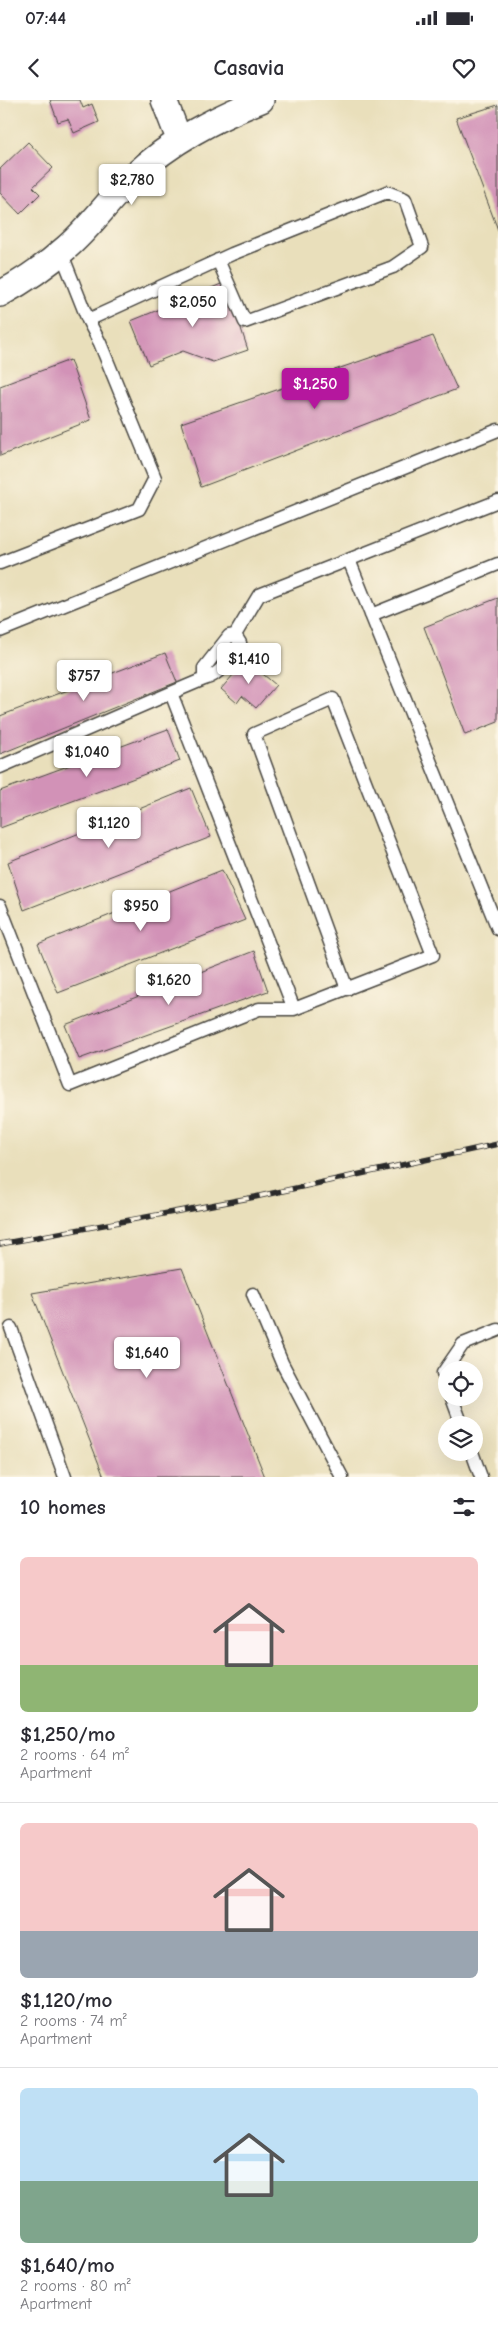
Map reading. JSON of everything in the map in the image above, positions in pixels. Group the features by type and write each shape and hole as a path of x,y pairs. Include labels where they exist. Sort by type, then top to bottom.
{"street":[{"path":"164,100 179,139"},
{"path":"0,294 24,281 61,252 134,176 179,139 202,126 261,100"}],"lane":[{"path":"88,320 218,260 387,192 405,199 422,247 393,266 245,322 218,260"},
{"path":"0,563 139,508 155,478 61,252"},
{"path":"0,631 498,430"},
{"path":"0,767 204,679 204,668 229,636 235,635 259,595 498,501"},
{"path":"348,560 498,929"},
{"path":"371,616 498,564"},
{"path":"171,693 294,1010"},
{"path":"0,906 70,1085 259,1009 294,1010 433,955 333,699 254,734 347,989"},
{"path":"253,1294 282,1363 342,1477"},
{"path":"12,1328 65,1477"},
{"path":"451,1361 463,1344 498,1330"},
{"path":"475,1461 481,1477"}],"building":[{"path":"50,100 80,100 83,108 92,104 99,122 74,133 68,119 58,122"},
{"path":"498,105 498,230 456,118"},
{"path":"28,142 53,168 33,187 40,194 20,214 0,193 0,169"},
{"path":"226,282 248,350 213,362 183,351 149,365 131,321"},
{"path":"433,336 457,389 201,487 181,423"},
{"path":"70,360 91,420 0,456 0,386"},
{"path":"498,598 498,722 465,735 424,627"},
{"path":"165,653 177,682 0,754 0,716"},
{"path":"246,660 276,685 256,708 242,696 237,703 221,689"},
{"path":"168,729 180,761 0,828 0,791"},
{"path":"191,788 211,837 24,910 8,862"},
{"path":"222,870 245,920 58,993 38,944"},
{"path":"254,951 268,991 79,1059 65,1025"},
{"path":"182,1268 265,1477 104,1477 32,1293"}],"railway":[{"path":"0,1244 255,1197 498,1144"}]}
